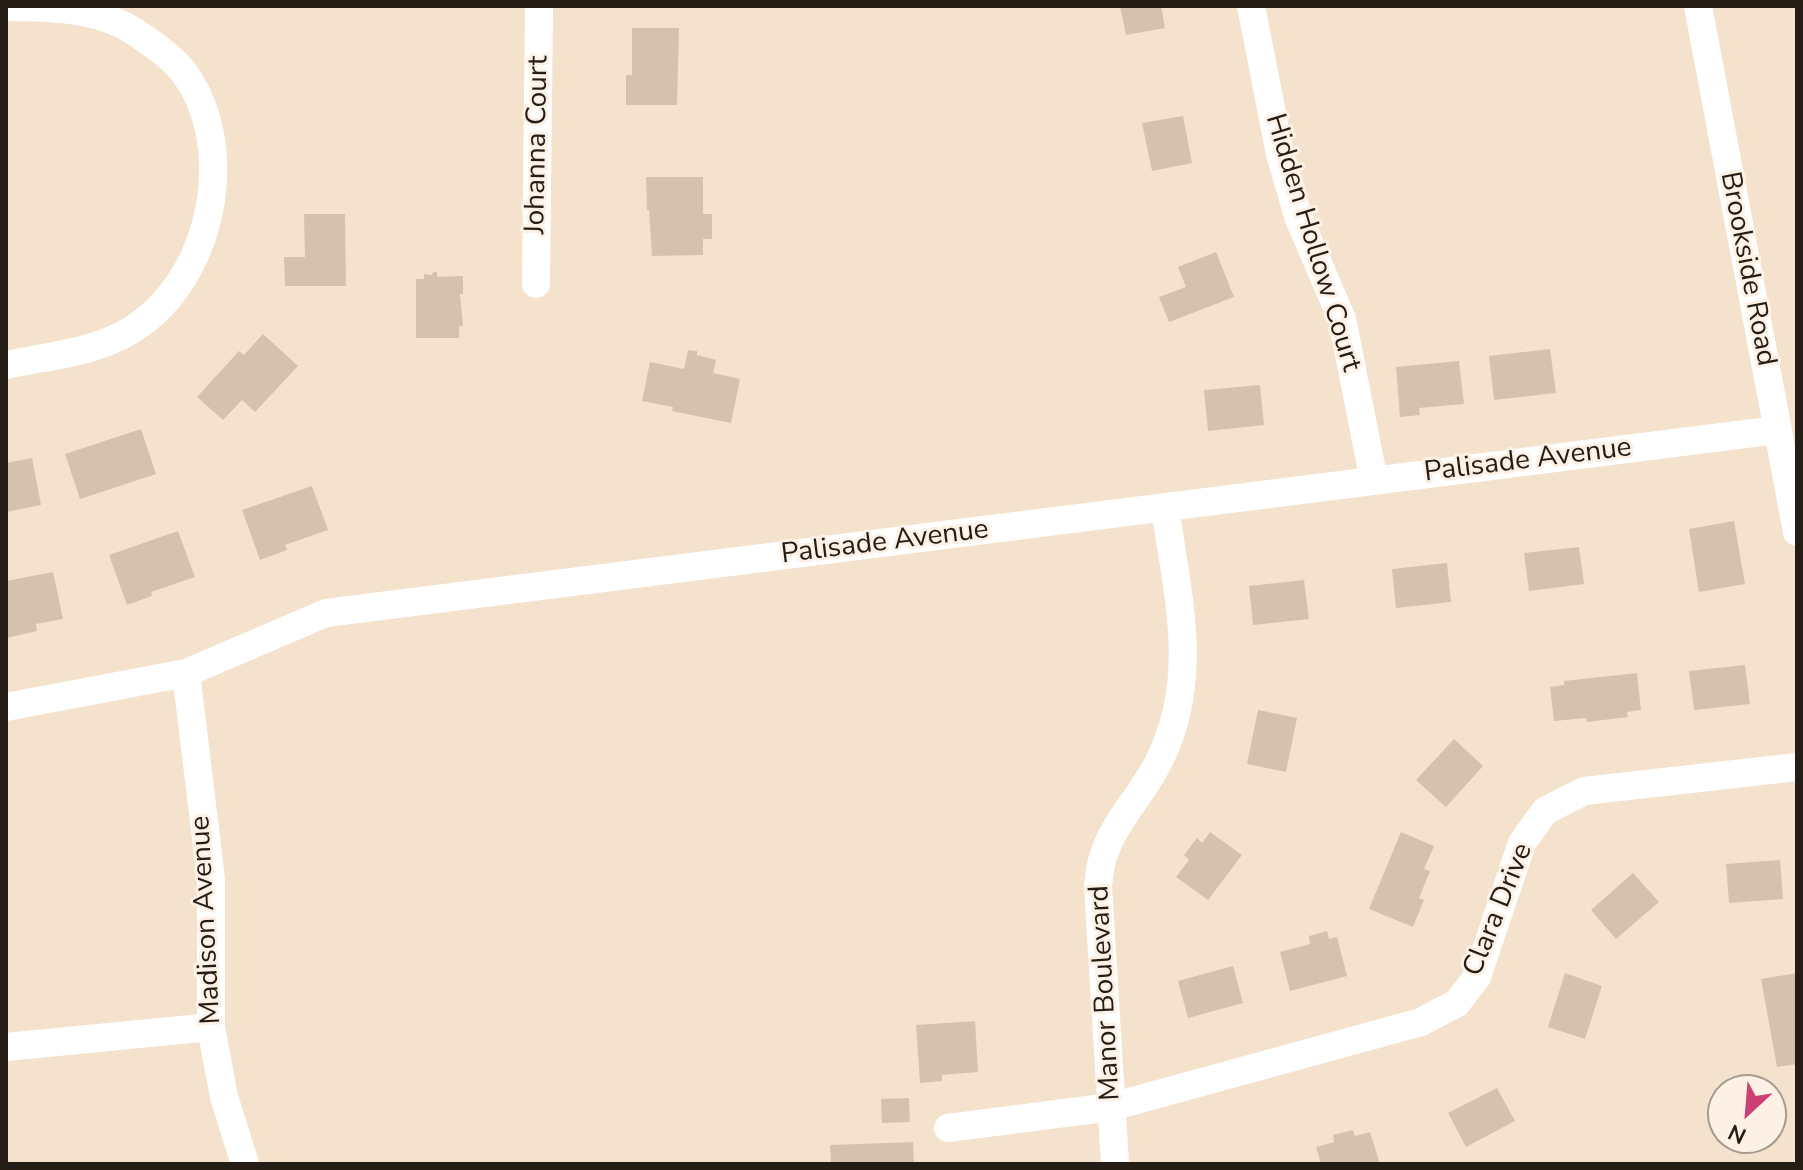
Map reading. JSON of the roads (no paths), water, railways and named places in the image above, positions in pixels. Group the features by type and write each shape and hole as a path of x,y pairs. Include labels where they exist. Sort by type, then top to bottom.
{"street":[{"name":"Johanna Court","path":"536,284 539,6"},
{"name":"Hidden Hollow Court","path":"1251,6 1280,154 1299,219 1342,319 1374,481"},
{"name":"Brookside Road","path":"1698,6 1797,532"},
{"path":"6,7 88,12 133,30 181,68 197,94 211,141 213,190 204,237 184,278 145,321 108,343 6,365"},
{"name":"Palisade Avenue","path":"6,707 186,673 326,613 1777,430"},
{"name":"Manor Boulevard","path":"1115,1164 1098,887 1103,857 1122,817 1159,762 1180,706 1185,655 1165,507"},
{"name":"Madison Avenue","path":"186,673 211,879 211,1027 224,1097 245,1164"},
{"name":"Clara Drive","path":"948,1128 1111,1107 1421,1022 1457,1003 1477,977 1522,843 1545,811 1584,791 1797,767"},
{"path":"6,1047 211,1027"}]}
